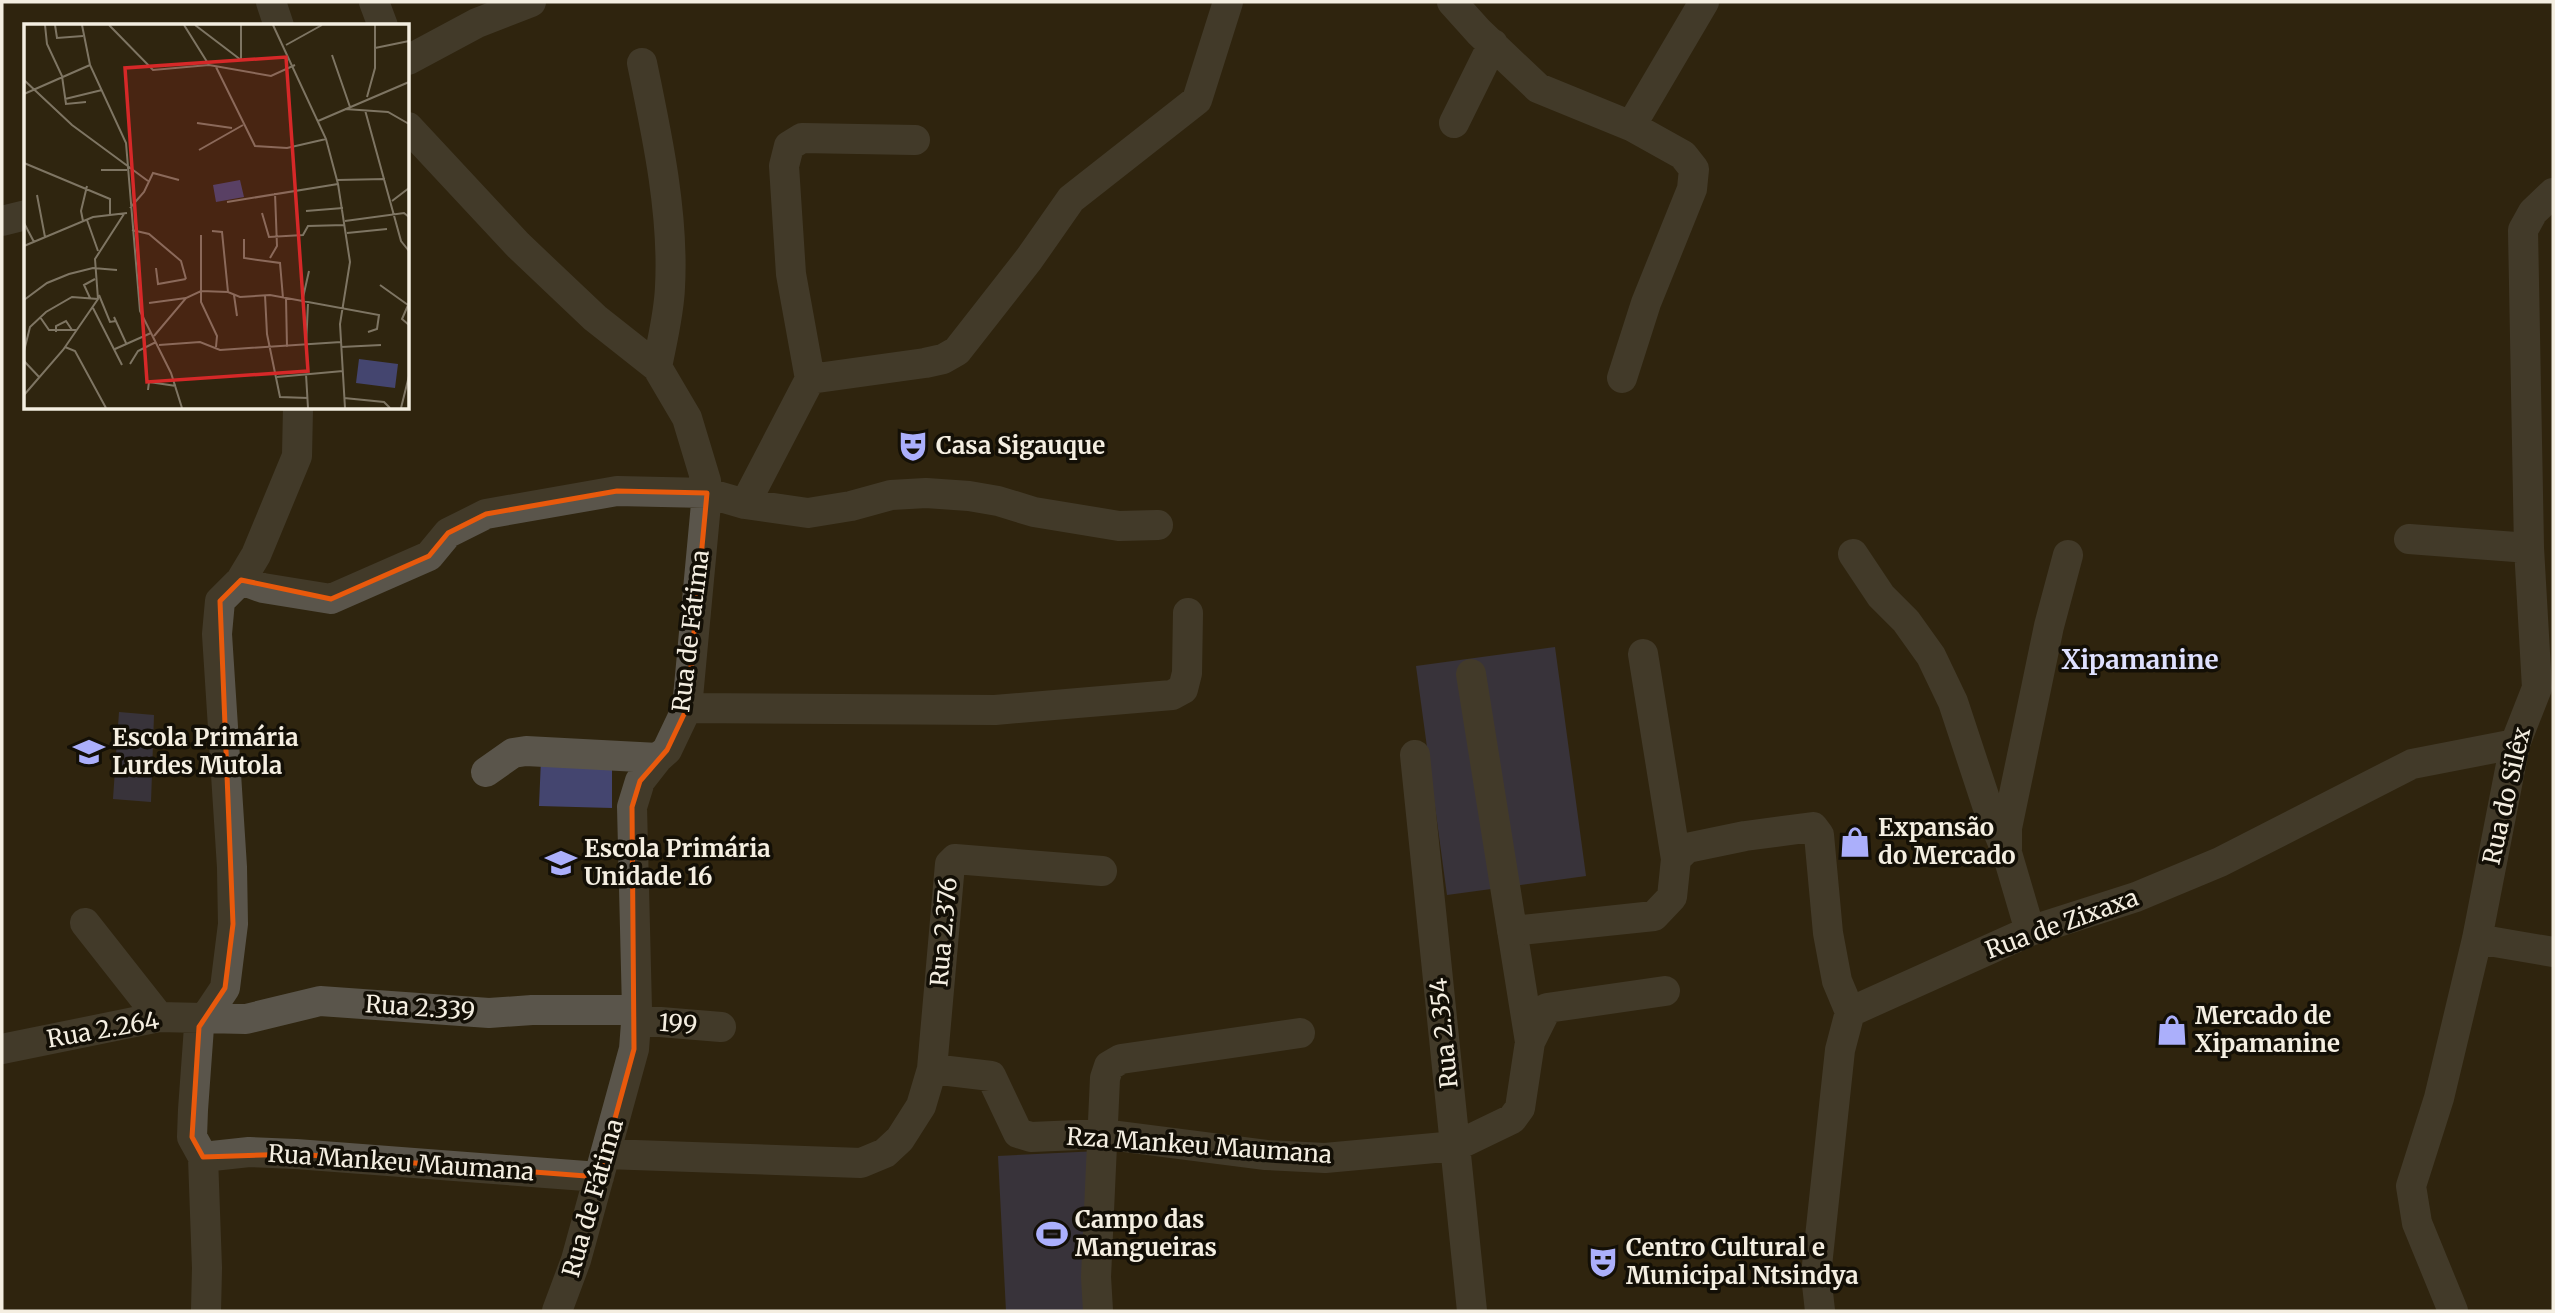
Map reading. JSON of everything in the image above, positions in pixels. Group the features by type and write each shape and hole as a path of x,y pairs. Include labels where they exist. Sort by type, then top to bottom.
{"street":[{"path":"271,2 278,24"},
{"path":"374,2 382,24"},
{"path":"410,59 472,13 531,2"},
{"path":"810,379 934,361 957,351 1071,200 1197,100 1228,2"},
{"path":"1452,2 1479,33 1538,88 1631,126 1683,155 1694,169 1692,188 1646,303 1622,378"},
{"path":"1631,126 1704,2"},
{"path":"1454,123 1493,44"},
{"path":"642,63 671,237 670,289 657,367"},
{"name":"Rua de Fátima","path":"410,129 518,245 595,318 657,367 687,418 706,481 687,708 667,750 640,781 632,807 636,1015 634,1049 565,1309"},
{"path":"745,504 810,379 791,274 784,166 789,146 802,138 915,140"},
{"name":"Rua do Silêx","path":"2453,1311 2417,1223 2411,1186 2439,1098 2477,939 2515,744 2545,684 2529,548 2523,230 2533,212 2553,193"},
{"path":"2,220 24,215"},
{"path":"206,1311 203,1157 192,1137 199,1027 225,988 233,924 232,867 217,634 220,601 241,580 256,555 297,456 298,410"},
{"path":"241,580 263,588 331,599 429,556 448,533 486,514 617,491 707,493 745,504 808,513 851,506 891,495 926,493 998,501 1034,512 1119,526 1158,524"},
{"path":"2409,539 2529,548"},
{"path":"1853,554 1881,596 1906,621 1931,656 1953,702 1987,805 2007,853 2030,931"},
{"path":"2007,853 2007,828 2049,626 2068,555"},
{"path":"687,708 995,710 1172,695 1183,689 1187,673 1188,613"},
{"path":"1512,931 1654,916 1672,897 1675,859 1643,654"},
{"path":"1471,674 1530,1042"},
{"name":"Rua de Zixaxa","path":"1850,1012 2030,931 2136,897 2220,862 2413,764 2515,744"},
{"path":"486,772 513,753 526,751 658,758"},
{"name":"Rua 2.354","path":"1415,755 1472,1311"},
{"path":"1675,859 1687,848 1813,827 1819,835 1828,933 1837,981 1850,1012 1840,1050 1816,1275 1820,1311"},
{"name":"Rua 2.376","path":"932,1069 950,864 955,859 1102,871"},
{"path":"85,923 159,1017"},
{"path":"2477,939 2553,952"},
{"name":"Rza Mankeu Maumana","path":"932,1069 991,1076 1018,1133 1031,1137 1102,1134 1266,1155 1325,1158 1456,1146 1512,1119 1520,1108 1530,1042 1547,1008 1665,992"},
{"name":"Rua 2.339","path":"205,1018 246,1019 320,1001 489,1013 532,1010 636,1015"},
{"name":"199","path":"636,1015 721,1027"},
{"name":"Rua 2.264","path":"2,1049 159,1017 205,1018"},
{"path":"1098,1311 1096,1277 1102,1134 1105,1078 1109,1066 1121,1059 1300,1033"},
{"name":"Rua Mankeu Maumana","path":"203,1157 249,1152 603,1166 861,1163 885,1153 900,1139 920,1106 932,1069"}],"highlighted area":[{"path":"617,491 707,493 687,708 667,750 640,781 632,807 634,1049 599,1177 296,1154 203,1157 192,1137 199,1027 225,988 233,924 220,601 241,580 331,599 429,556 448,533 486,514"}],"shaded area":[{"path":"1555,647 1586,876 1447,895 1416,666"},
{"path":"119,712 154,715 151,802 113,799"},
{"path":"541,759 612,760 612,808 539,806"},
{"name":"Campo das Mangueiras","path":"1099,1151 1106,1311 1006,1311 998,1156"}],"place":[{"name":"Casa Sigauque","path":"913,446"},
{"name":"Escola Primária Lurdes Mutola","path":"89,752"},
{"name":"Expansão do Mercado","path":"1855,842"},
{"name":"Escola Primária Unidade 16","path":"561,863"},
{"name":"Mercado de Xipamanine","path":"2172,1030"},
{"name":"Campo das Mangueiras","path":"1052,1234"},
{"name":"Centro Cultural e Municipal Ntsindya","path":"1603,1262"}],"district":[{"name":"Xipamanine","path":"2140,660"}]}
